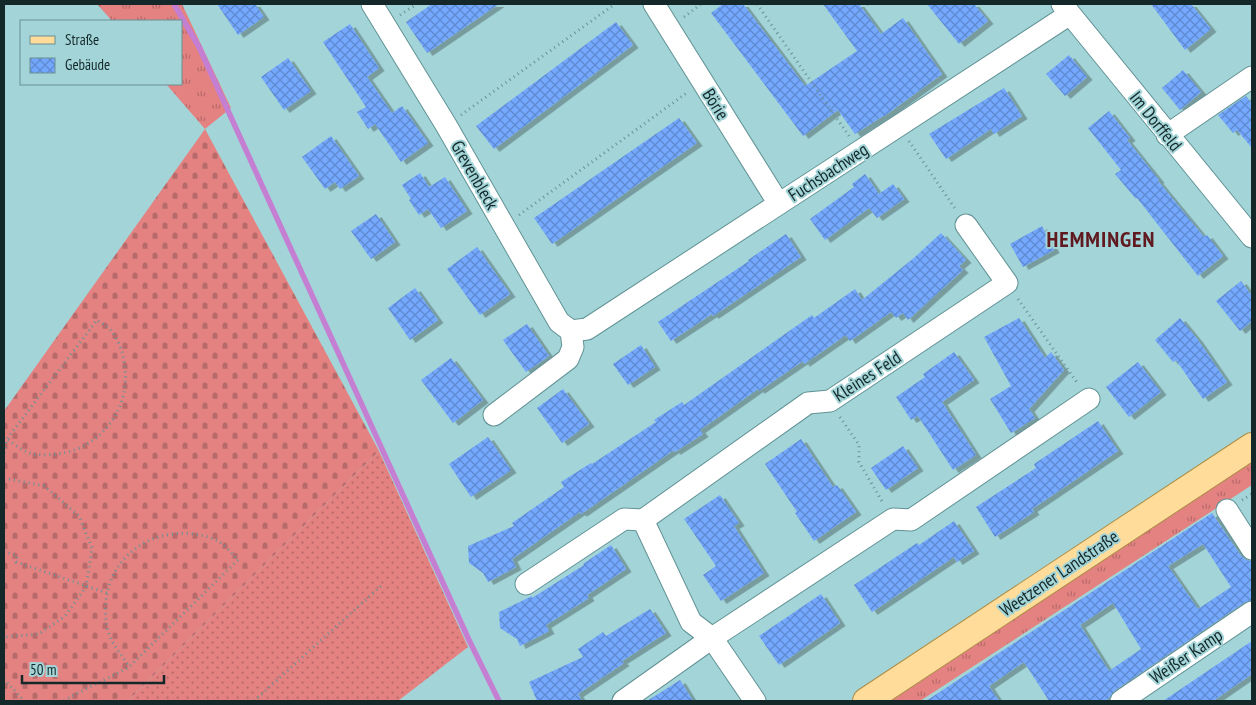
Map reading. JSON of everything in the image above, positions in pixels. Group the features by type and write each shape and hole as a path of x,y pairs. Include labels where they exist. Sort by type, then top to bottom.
{"main road":[{"name":"Weetzener Landstraße","path":"866,701 1252,446"}],"street":[{"name":"Grevenbleck","path":"372,4 446,125 559,322 579,330"},
{"name":"Börie","path":"654,4 779,204"},
{"name":"Fuchsbachweg","path":"579,330 899,126 1066,9"},
{"name":"Im Dorffeld","path":"1066,9 1252,237"},
{"path":"1167,135 1252,77"},
{"path":"966,225 1007,283"},
{"name":"Kleines Feld","path":"526,584 624,519 643,520 808,403 830,401 1007,283"},
{"path":"494,415 568,359 579,330"},
{"path":"623,701 712,638 893,519 910,520 1089,399"},
{"path":"1227,510 1252,549"},
{"path":"643,520 691,622 712,638 754,701"},
{"name":"Weißer Kamp","path":"1121,701 1252,612"}],"path":[{"path":"446,125 616,4"},
{"path":"757,4 859,151"},
{"path":"504,225 702,82"},
{"path":"899,126 966,225"},
{"path":"1007,283 1089,399"},
{"path":"4,453 7,439 97,320 112,332 124,355 126,379 124,396 118,414 105,430 88,444 65,453 43,455 27,452 7,439"},
{"path":"830,401 859,445 859,462 893,519"},
{"path":"4,478 44,486 79,516 92,548 86,587 66,616 38,634 4,637"},
{"path":"64,701 82,689 108,679 129,667 238,560 226,547 213,538 181,532 158,537 135,548 115,569 107,593 105,611 108,634 129,667"},
{"path":"4,552 18,556 16,562 107,593"},
{"path":"254,701 382,585"},
{"path":"4,679 24,701"}],"green space":[{"path":"97,4 182,4 231,108 205,129 167,85 182,85 182,20 111,20"},
{"path":"205,129 379,451 128,701 4,701 4,411"},
{"path":"379,451 468,647 398,701 128,701"},
{"path":"1252,459 1252,485 920,701 889,701"}],"building":[{"path":"217,4 255,4 264,17 238,35"},
{"path":"432,4 499,4 427,53 406,22"},
{"path":"723,4 743,4 805,86 857,51 823,4 859,4 881,34 903,18 942,74 883,117 855,134 838,110 803,136 711,13"},
{"path":"927,4 974,4 988,21 959,44"},
{"path":"1151,4 1191,4 1211,29 1185,50"},
{"path":"616,22 633,45 494,149 476,126"},
{"path":"350,24 379,68 367,77 392,113 402,106 428,143 401,162 375,124 368,129 357,112 366,107 323,42"},
{"path":"1069,55 1087,77 1065,96 1046,74"},
{"path":"288,58 311,91 284,110 261,77"},
{"path":"1183,70 1201,92 1180,110 1162,88"},
{"path":"1004,88 1022,116 994,134 991,129 946,159 929,134"},
{"path":"1246,96 1252,104 1252,148 1237,130 1233,133 1218,115"},
{"path":"1109,111 1130,138 1127,140 1158,181 1204,237 1207,235 1223,256 1198,276 1137,198 1115,174 1121,170 1088,128"},
{"path":"679,118 697,143 552,244 534,218"},
{"path":"331,136 359,176 340,189 335,182 325,189 302,157"},
{"path":"420,173 429,187 445,177 467,211 441,228 428,209 419,215 402,185"},
{"path":"865,174 879,194 893,184 904,199 877,218 869,208 825,240 810,219 854,187 852,184"},
{"path":"376,214 395,242 371,259 351,231"},
{"path":"1042,226 1054,250 1023,267 1010,244"},
{"path":"941,233 966,260 959,266 963,270 908,320 903,313 896,318 891,312 850,341 846,335 804,364 803,361 759,391 758,389 700,430 703,434 675,452 674,450 512,559 516,567 488,582 483,573 469,563 468,546 514,526 512,523 564,487 561,482 656,422 654,420 682,402 684,405 812,315 814,318 855,289 862,300"},
{"path":"786,234 801,257 713,316 712,314 671,341 658,322"},
{"path":"477,247 510,294 480,315 447,269"},
{"path":"1241,281 1252,296 1252,321 1240,331 1216,301"},
{"path":"415,288 438,320 410,340 388,308"},
{"path":"1019,318 1045,358 1051,352 1064,370 1029,409 1035,418 1011,433 990,399 1011,386 984,337"},
{"path":"1180,318 1227,382 1203,399 1176,360 1173,362 1155,340"},
{"path":"527,324 549,356 526,372 503,340"},
{"path":"641,345 655,367 628,385 613,364"},
{"path":"954,352 974,380 942,402 976,455 953,470 918,416 911,420 896,397 925,377 923,374"},
{"path":"451,358 483,400 453,423 421,380"},
{"path":"1138,362 1161,392 1129,417 1106,387"},
{"path":"563,389 589,424 562,443 537,408"},
{"path":"1098,421 1118,451 1032,509 1034,512 995,537 976,507 1036,468 1034,464"},
{"path":"488,437 511,470 471,497 449,464"},
{"path":"801,439 833,487 837,485 856,512 814,541 765,464"},
{"path":"903,446 918,468 886,490 871,468"},
{"path":"720,495 739,523 734,526 764,573 721,601 703,575 716,566 684,519"},
{"path":"1212,513 1241,556 1246,560 1252,561 1252,600 1245,602 1114,691 1105,701 1049,701 1024,662 989,686 999,701 926,701","holes":["1203,544 1231,587 1198,609 1168,566","1113,603 1141,649 1109,671 1080,625"]},
{"path":"954,521 974,551 957,562 954,557 872,612 854,585"},
{"path":"611,545 626,569 587,595 589,598 546,625 549,631 520,646 517,639 500,628 499,612 532,596 532,598 584,565"},
{"path":"821,594 840,623 779,665 759,636"},
{"path":"650,609 666,633 622,661 624,663 578,694 582,701 537,701 529,682 583,657 578,649 603,632 606,636"},
{"path":"1252,641 1252,674 1213,701 1163,701"},
{"path":"680,680 693,701 647,701"}],"waterway":[{"path":"174,4 199,47 469,640 499,701"}],"district":[{"name":"HEMMINGEN","path":"1101,239"}]}
